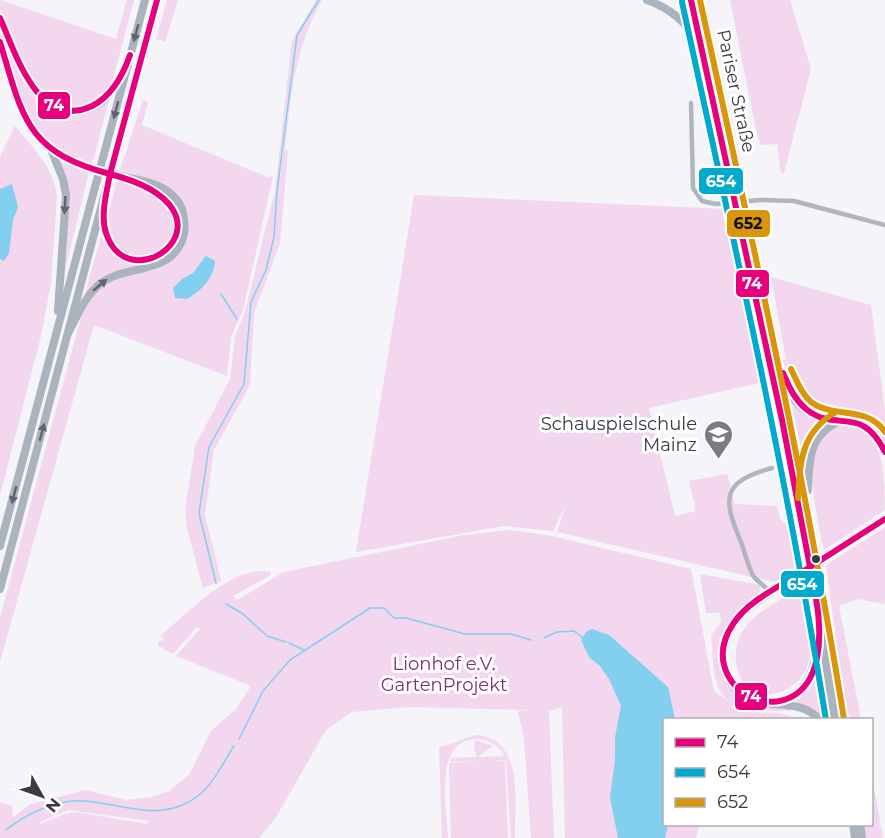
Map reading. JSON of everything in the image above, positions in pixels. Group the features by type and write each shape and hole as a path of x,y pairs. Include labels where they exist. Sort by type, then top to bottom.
{"highway":[{"path":"0,546 145,0"},
{"path":"0,589 157,0"},
{"path":"647,0 663,6 686,25 696,41 707,75"},
{"name":"Pariser Straße","path":"691,0 813,557"},
{"name":"Pariser Straße","path":"699,0 807,504 820,626 835,718"},
{"path":"705,0 708,42"},
{"path":"0,18 35,90 45,101 57,108 78,111 99,104 109,94 128,66"},
{"path":"0,42 26,118 34,132 50,149 71,162 156,189 172,204 178,215 179,228 176,240 168,251 152,260 139,261 127,258 116,249 108,237 104,224 106,189"},
{"path":"50,149 63,179 66,195 57,329"},
{"path":"68,333 89,296 98,286 121,273 166,261 182,239 183,212 172,195 158,185 119,176"},
{"path":"776,352 787,387 799,406 818,417 853,421 868,426 878,436 885,452"},
{"path":"807,504 812,445 825,428 840,420"},
{"name":"Pariser Straße","path":"815,573 842,718"},
{"path":"770,593 746,610 732,626 725,643 723,660 729,679 741,693 756,701 807,709 818,718"},
{"path":"777,703 800,692 810,678 815,663 820,626"}],"street":[{"path":"691,103 693,189 698,198 716,204 761,200 794,201 885,225"},
{"path":"772,468 747,475 738,482 729,502 729,514 754,575 770,593 885,519"}],"green space":[{"path":"0,0 116,39 127,0 134,0 111,86 105,94 95,102 82,107 66,108 52,102 29,75 0,9"},
{"path":"167,0 178,0 165,42 156,39"},
{"path":"316,0 322,0 305,37 295,73 285,150 288,151 280,243 254,313 250,385 214,450 205,515 221,581 203,588 187,529 185,509 195,446 230,379 235,336 245,312 275,191 292,41"},
{"path":"730,0 790,0 791,3 811,69 784,173 781,173 777,144 761,145 757,135"},
{"path":"0,22 32,90 68,113 110,97 92,164 69,154 51,142 38,129 20,96 0,33"},
{"path":"143,100 148,102 142,125 267,177 273,176 243,310 231,337 227,376 94,325 0,662 0,618 81,317 95,295 110,282 153,269 187,217 161,183 120,170"},
{"path":"15,126 47,168 57,197 51,283 41,336 0,495 0,157"},
{"path":"59,161 89,172 63,278 68,199"},
{"path":"117,180 155,192 171,207 174,215 174,234 165,250 157,255 142,258 124,254 109,236 108,215"},
{"path":"414,195 726,209 763,382 649,408 675,516 696,511 689,481 727,474 735,504 777,506 780,518 797,537 802,564 774,582 557,532 567,502 553,531 504,526 356,552"},
{"path":"103,230 118,254 129,261 145,264 124,269 84,297"},
{"path":"771,277 871,305 885,411 885,442 873,427 860,419 817,412 804,404 792,388 783,360 786,359"},
{"path":"791,399 807,415 828,421 814,436 805,466"},
{"path":"843,423 857,426 875,443 883,469 885,510 824,550 813,488 814,454 818,440 826,431"},
{"path":"885,527 885,604 858,599 839,606 861,718 847,718 826,565"},
{"name":"Lionhof e.V. GartenProjekt","path":"509,530 547,535 691,569 714,691 745,712 778,713 799,718 663,718 663,826 699,826 696,838 565,838 562,707 549,711 554,838 531,838 524,739 518,711 532,710 409,707 352,712 326,730 275,819 259,838 0,838 0,802 12,806 13,817 29,805 85,790 127,800 152,797 169,791 189,775 211,731 236,709 251,686 176,656 201,628 196,628 173,654 158,646 158,642 164,640 160,637 212,592 241,575 271,572 271,575 233,596 237,600 284,572 464,535","holes":["68,810 149,821 147,824 76,812 41,824 40,822"]},
{"path":"700,574 761,585 760,595 722,641 735,692 790,707 790,711 750,709 731,702 723,695 715,675 711,636 721,622 720,613 706,613"},
{"path":"802,586 810,635 810,655 807,668 801,678 789,688 773,694 759,693 748,687 740,677 736,664 736,650 740,636 761,612"},
{"path":"820,666 828,718 821,718 792,700"},
{"path":"479,735 494,740 504,749 510,762 514,776 515,838 511,838 506,760 492,761 505,761 508,838 451,838 449,763 489,761 451,762 451,758 477,757 474,749 475,740 493,746 478,757 505,756 494,744 478,739 463,742 454,750 448,762 445,794 448,838 442,838 439,747"},
{"path":"873,782 883,838 865,838 863,826 873,826"}],"water":[{"path":"12,184 18,207 13,220 9,253 4,261 0,259 0,189"},
{"path":"206,256 215,261 206,283 187,299 175,298 173,288 193,273"},
{"path":"592,629 609,635 668,687 675,718 663,718 663,826 668,826 665,838 618,838 610,798 615,760 615,737 621,706 609,679 600,666 589,657 581,640 586,632"}],"waterway":[{"path":"216,583 199,513 209,447 244,384 251,302 266,270 274,237 277,191 297,35 319,0"},
{"path":"221,294 237,319"},
{"path":"226,604 243,614 267,636 286,642"},
{"path":"239,739 263,691 290,660 370,608 384,608 394,618 406,618 465,634 511,634 531,640"},
{"path":"544,638 557,632 574,631 583,638"},
{"path":"289,643 304,650"},
{"path":"6,830 32,813 63,802 83,801 157,811 185,804 199,795 209,784 234,746"}],"transit line":[{"name":"74","path":"110,174 157,0"},
{"name":"74","path":"691,0 782,420 810,567"},
{"name":"652","path":"700,0 795,448 844,718"},
{"name":"654","path":"682,2 777,449 826,718"},
{"name":"74","path":"0,18 32,85 43,99 57,108 73,111 99,102 116,84 130,55"},
{"name":"74","path":"0,42 23,111 32,128 44,143 61,155 82,165 110,174"},
{"name":"74","path":"110,174 152,190 173,209 177,228 170,245 155,257 137,260 119,253 106,233 104,211 110,174"},
{"name":"652","path":"791,369 802,391 811,402 830,410 869,418 885,432"},
{"name":"74","path":"783,373 795,397 806,409 817,416 828,419 858,423 876,437 885,452"},
{"name":"652","path":"798,498 802,460 809,439 824,420 836,412"},
{"name":"74","path":"810,567 885,519"},
{"name":"74","path":"810,567 818,612 819,647 807,683 791,697 771,702 752,697 736,686 725,669 723,648 733,624 759,599 810,567"}],"place":[{"name":"Schauspielschule Mainz","path":"718,460"}]}
